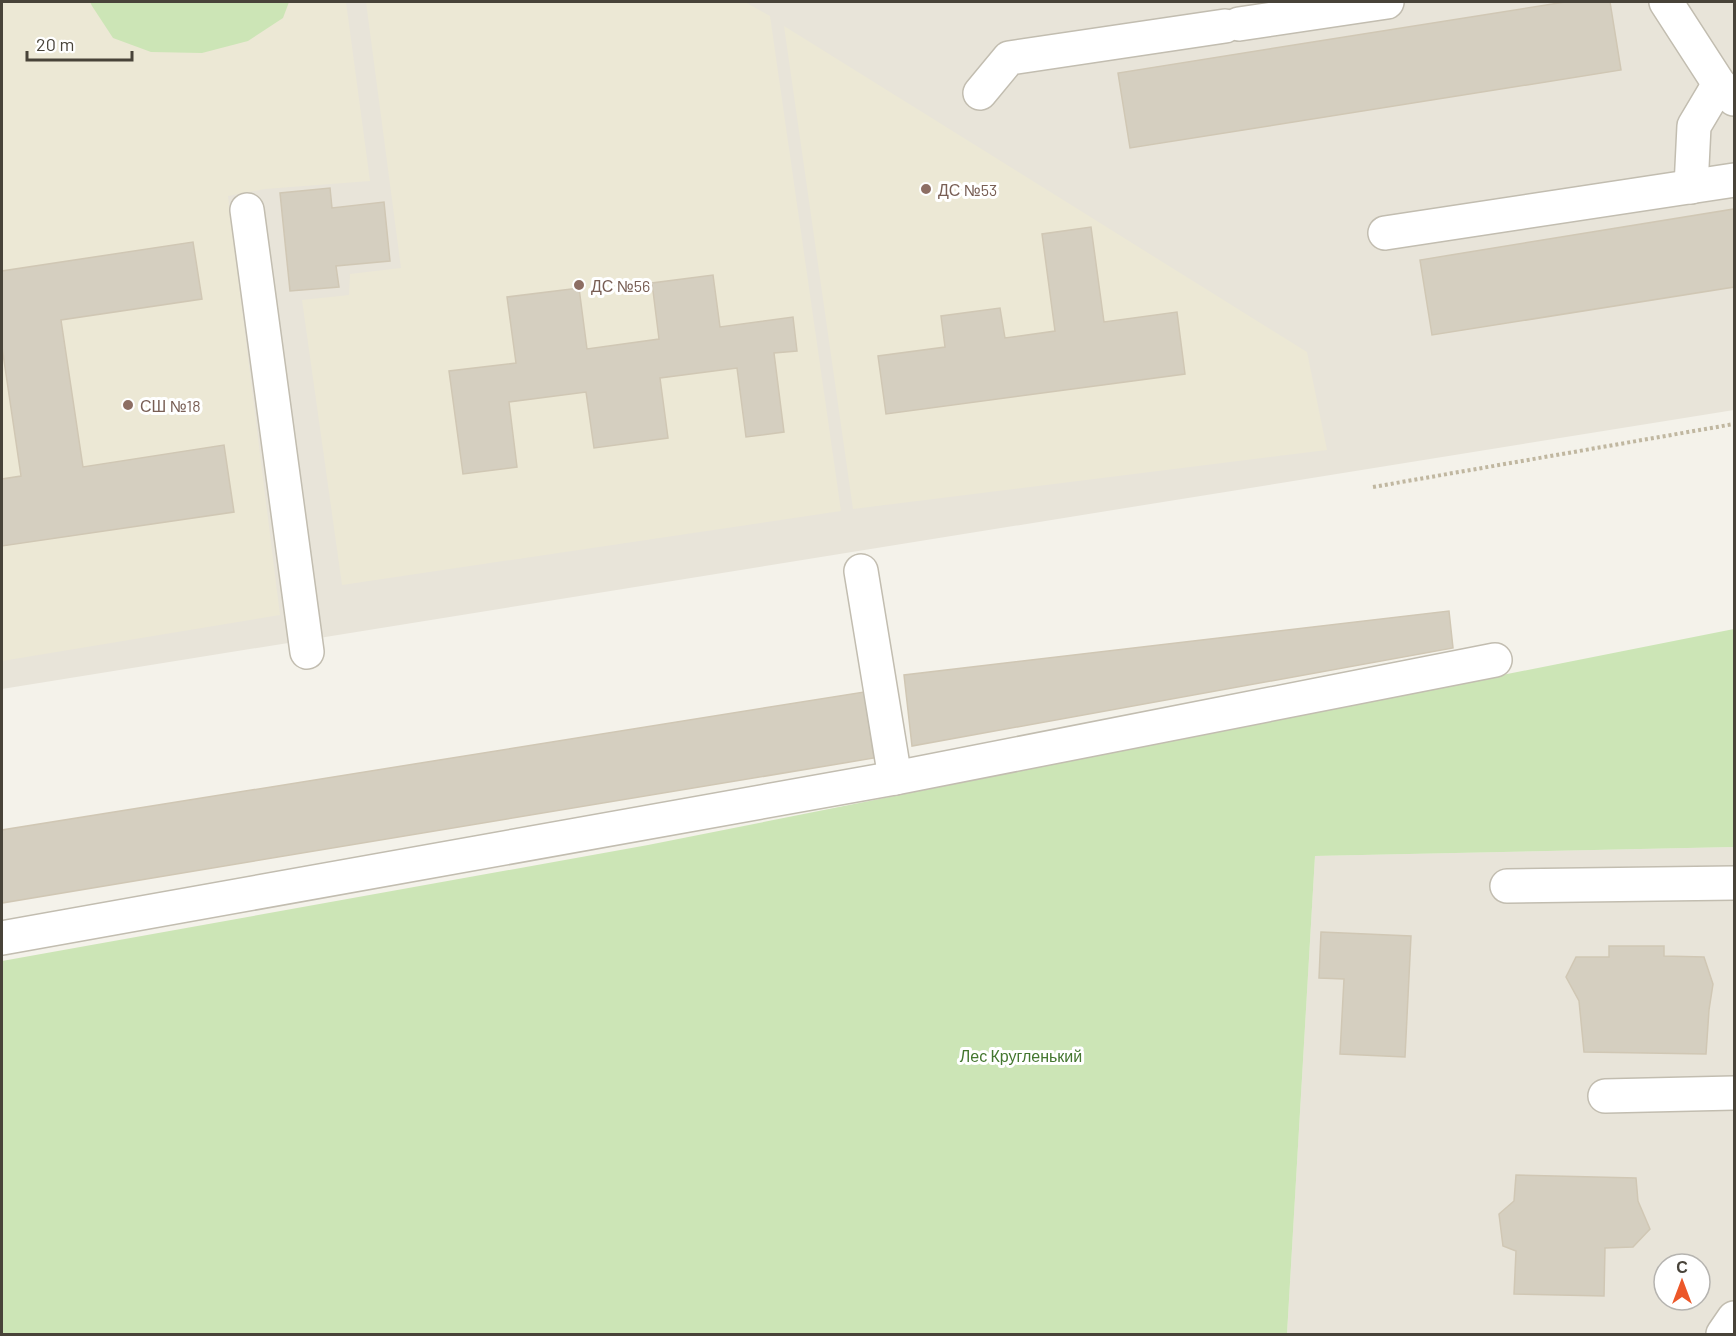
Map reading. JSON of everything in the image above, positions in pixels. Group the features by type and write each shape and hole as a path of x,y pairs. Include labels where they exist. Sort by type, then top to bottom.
{"lane":[{"path":"980,93 1009,58 1387,2"},
{"path":"1666,2 1727,92 1694,126 1691,187"},
{"path":"1385,233 1734,180"},
{"path":"247,210 307,652"},
{"path":"861,571 895,778"},
{"path":"2,938 895,778 1495,660"},
{"path":"1507,886 1734,883"},
{"path":"1605,1096 1734,1093"},
{"path":"1723,1335 1734,1318"}],"path":[{"path":"1373,486 1734,424"}],"shaded area":[{"path":"2,2 1734,2 1734,410 2,689"},
{"name":"СШ №18","path":"2,2 346,2 370,181 265,189 228,196 280,615 2,661"},
{"name":"ДС №56","path":"366,2 745,2 770,16 841,511 342,585 302,300 349,295 350,274 401,268"},
{"name":"ДС №53","path":"784,26 1307,352 1327,450 853,509"},
{"path":"1734,847 1734,1334 1287,1334 1315,856"}],"green space":[{"path":"90,2 289,2 283,18 248,41 202,53 151,52 113,38"},
{"name":"Лес Кругленький","path":"1734,629 1734,847 1315,856 1287,1334 2,1334 2,961 648,845"}],"building":[{"path":"1565,2 1610,2 1621,70 1130,148 1118,73"},
{"path":"330,188 332,208 384,202 390,261 336,266 339,287 290,291 280,193"},
{"path":"1734,209 1734,287 1432,335 1420,260"},
{"path":"1091,227 1104,322 1177,312 1185,374 886,414 878,356 945,347 941,316 1000,308 1005,338 1055,331 1042,234"},
{"path":"193,242 202,299 61,320 83,467 224,445 234,512 2,546 2,479 21,476 2,347 2,271"},
{"path":"713,275 720,327 793,317 797,351 774,353 784,432 746,437 737,368 660,378 668,438 594,448 586,392 509,402 517,467 463,474 449,371 516,363 507,297 579,288 587,349 659,339 652,283"},
{"path":"1449,611 1453,648 912,746 904,675"},
{"path":"864,692 874,758 2,903 2,830"},
{"path":"1321,932 1411,936 1405,1057 1340,1054 1344,979 1319,978"},
{"path":"1609,946 1664,946 1664,956 1704,957 1713,984 1706,1054 1584,1052 1579,1001 1566,977 1576,957 1609,957"},
{"path":"1516,1175 1636,1178 1638,1201 1650,1229 1633,1247 1605,1248 1604,1296 1514,1294 1516,1251 1503,1246 1499,1214 1514,1201"}],"place":[{"name":"ДС №53","path":"926,189"},
{"name":"ДС №56","path":"579,285"},
{"name":"СШ №18","path":"128,405"}]}
